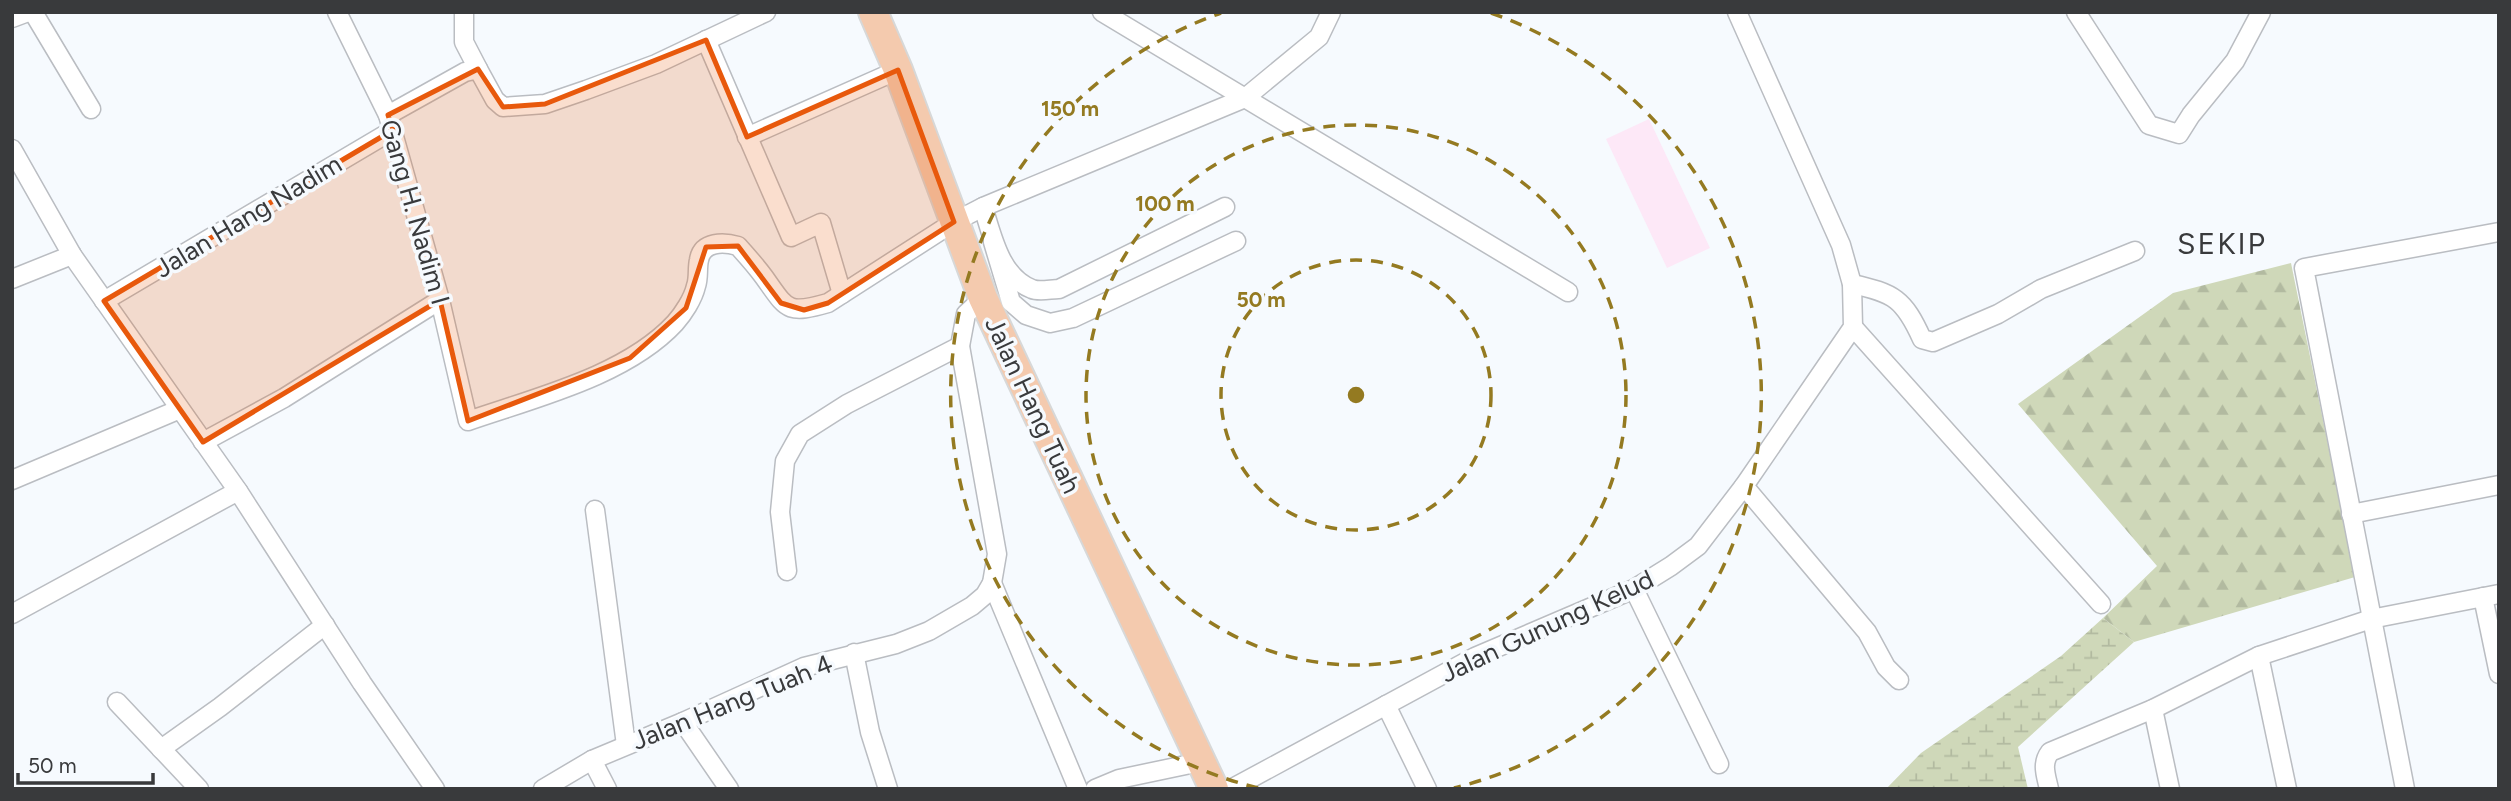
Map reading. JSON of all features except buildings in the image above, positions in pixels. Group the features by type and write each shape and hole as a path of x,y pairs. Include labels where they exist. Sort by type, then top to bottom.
{"main road":[{"name":"Jalan Hang Tuah","path":"873,12 898,70 983,298 1214,789"}],"street":[{"path":"12,18 31,12 91,109"},
{"name":"Gang H. Nadim I","path":"337,12 390,122 440,300 468,421 606,372 649,344 675,323 686,308 697,286 699,256 706,247 718,243 738,246 781,303 792,308 804,310 828,303 842,294"},
{"path":"464,12 464,41 495,100 503,107 545,104 656,64 766,12"},
{"path":"1102,12 1568,292"},
{"path":"706,40 791,237 821,223 842,294 954,222 983,207 1245,98 1319,37 1331,12"},
{"path":"1737,12 1825,204 1841,245 1852,284 1853,327 2101,604"},
{"path":"2076,12 2148,125 2179,134 2235,61 2261,12"},
{"name":"Jalan Hang Nadim","path":"104,301 465,72 478,69"},
{"path":"747,137 898,70"},
{"path":"12,149 72,254 238,491 435,789"},
{"path":"983,207 1011,302 1026,315 1050,323 1073,318 1236,241"},
{"path":"993,242 1009,273 1032,289 1059,289 1225,207"},
{"path":"2405,789 2304,268 2499,232"},
{"path":"1852,284 1878,290 1898,300 1909,311 1923,339 1933,342 1998,314 2041,289 2135,251"},
{"path":"12,279 72,254"},
{"path":"983,298 966,314 960,346 997,554 992,583 1078,789"},
{"path":"203,442 284,398 440,300"},
{"name":"Jalan Gunung Kelud","path":"1231,789 1475,657 1634,589 1699,546 1744,486 1853,327"},
{"path":"787,571 780,512 785,461 800,434 847,404 960,346"},
{"path":"12,480 180,409"},
{"path":"2351,514 2499,485"},
{"path":"1744,486 1867,632 1886,667 1899,680"},
{"path":"12,614 238,491"},
{"path":"595,510 626,745"},
{"name":"Jalan Hang Tuah 4","path":"543,789 592,760 684,722 804,667 896,643 929,631 972,606 992,583"},
{"path":"1634,589 1719,764"},
{"path":"2049,789 2044,768 2050,752 2153,709 2259,656 2371,619 2491,595 2499,674"},
{"path":"161,749 220,708 325,625"},
{"path":"854,653 870,732 888,789"},
{"path":"2259,656 2287,789"},
{"path":"117,702 198,789"},
{"path":"1386,705 1427,789"},
{"path":"2153,709 2170,789"},
{"path":"684,722 729,789"},
{"path":"592,760 607,789"},
{"path":"1095,789 1119,779 1200,762"}],"highlighted area":[{"path":"706,40 747,137 898,70 954,222 828,303 804,310 781,303 738,246 706,247 686,308 630,358 468,421 440,300 203,442 104,301 393,130 388,115 478,69 503,107 545,104"}],"shaded area":[{"path":"1649,119 1710,248 1667,268 1606,139"}],"green space":[{"path":"2291,263 2355,577 2134,642 2103,618 2157,566 2018,404 2173,293"},
{"path":"2103,618 2134,642 2018,747 2028,789 1886,789 1921,753 2061,656"}],"district":[{"name":"SEKIP","path":"2222,244"}]}
